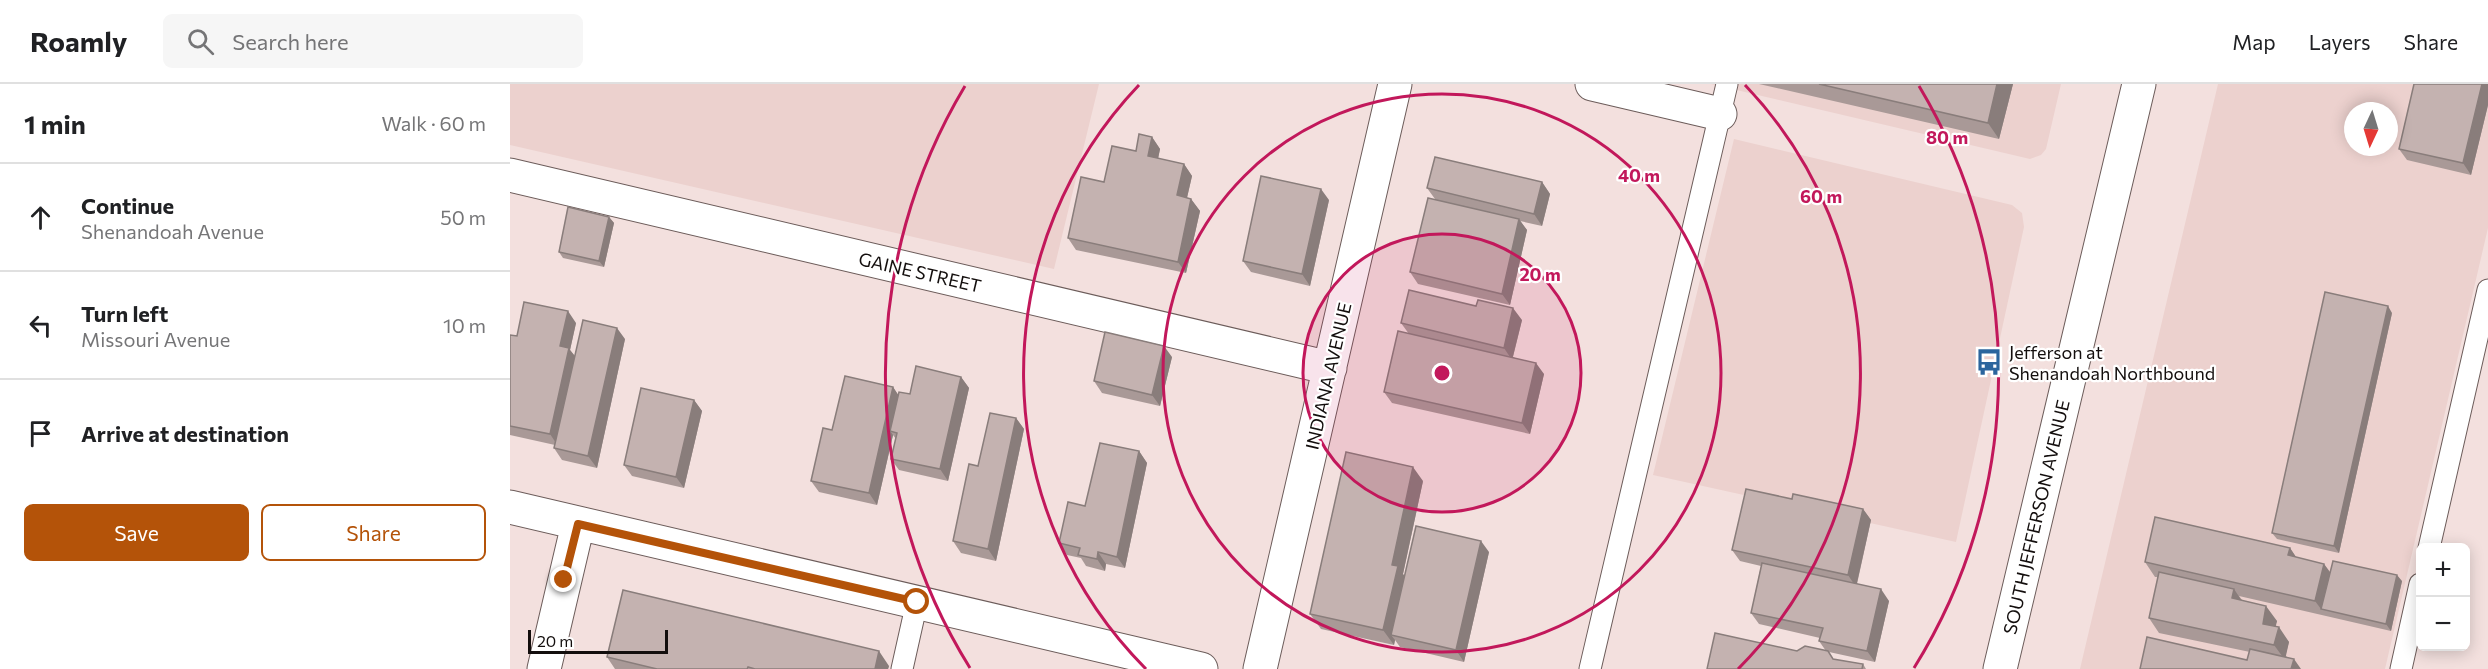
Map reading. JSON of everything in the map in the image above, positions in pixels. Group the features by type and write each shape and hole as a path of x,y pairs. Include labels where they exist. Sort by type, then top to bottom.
{"street":[{"name":"INDIANA AVENUE","path":"1260,669 1395,84"},
{"path":"1592,84 1724,99"},
{"name":"SOUTH JEFFERSON AVENUE","path":"2000,669 2139,84"},
{"name":"GAINE STREET","path":"510,175 1330,368"},
{"path":"510,507 1201,669"},
{"path":"544,669 578,524"}],"lane":[{"path":"1590,669 1724,99"},
{"path":"2430,543 2488,290"},
{"path":"2401,669 2418,597"},
{"path":"902,669 917,602"}],"shaded area":[{"path":"510,84 1099,84 1054,269 510,145"},
{"path":"1711,84 2061,84 2046,149 2041,155 2030,159"},
{"path":"2218,84 2488,84 2488,228 2385,669 2080,669"},
{"path":"1734,139 2012,205 2022,213 2024,227 1956,542 1653,475"}],"building":[{"path":"1819,84 1997,84 1988,123"},
{"path":"2414,84 2482,84 2463,163 2399,149"},
{"path":"1139,134 1152,137 1148,156 1184,164 1177,195 1191,199 1178,262 1068,238 1081,177 1104,182 1112,146 1136,151"},
{"path":"1435,157 1542,182 1534,214 1427,188"},
{"path":"1261,176 1321,189 1302,274 1243,261"},
{"path":"1428,198 1519,219 1502,294 1410,272"},
{"path":"568,207 609,217 599,261 559,252"},
{"path":"1409,290 1476,306 1478,300 1513,308 1504,348 1401,323"},
{"path":"2325,292 2388,306 2334,546 2272,533"},
{"path":"524,302 568,311 560,346 569,348 550,434 510,426 510,335 517,336"},
{"path":"583,320 617,328 588,456 554,448"},
{"path":"1398,331 1536,363 1522,423 1384,392"},
{"path":"1105,332 1164,346 1152,395 1094,381"},
{"path":"916,366 961,377 940,469 891,459 897,433 890,431 899,392 910,394"},
{"path":"845,376 893,387 869,493 811,481 823,428 832,430"},
{"path":"641,388 694,400 676,477 624,465"},
{"path":"990,413 1016,418 988,549 953,541 969,464 978,466"},
{"path":"1100,443 1139,451 1117,557 1098,552 1097,559 1078,555 1080,548 1059,543 1068,502 1085,506"},
{"path":"1346,452 1413,467 1392,565 1398,566 1383,630 1310,614"},
{"path":"1746,489 1792,499 1793,494 1863,509 1848,575 1732,550"},
{"path":"2155,517 2290,548 2288,555 2324,564 2315,601 2145,562"},
{"path":"1416,526 1481,541 1456,650 1391,635"},
{"path":"2333,561 2397,575 2386,624 2321,609"},
{"path":"1762,563 1881,589 1867,651 1819,641 1823,628 1751,613"},
{"path":"2159,572 2234,589 2232,598 2266,606 2263,624 2279,627 2274,645 2149,618"},
{"path":"623,590 879,651 875,669 755,669 748,667 747,669 657,669 607,657"},
{"path":"1715,633 1797,651 1805,646 1828,651 1833,659 1863,664 1862,669 1707,669"},
{"path":"2147,637 2247,660 2250,649 2294,659 2291,669 2140,669"}],"place":[{"name":"Jefferson at Shenandoah Northbound","path":"1989,362"}],"route":[{"path":"564,580 578,524 917,602"}]}
